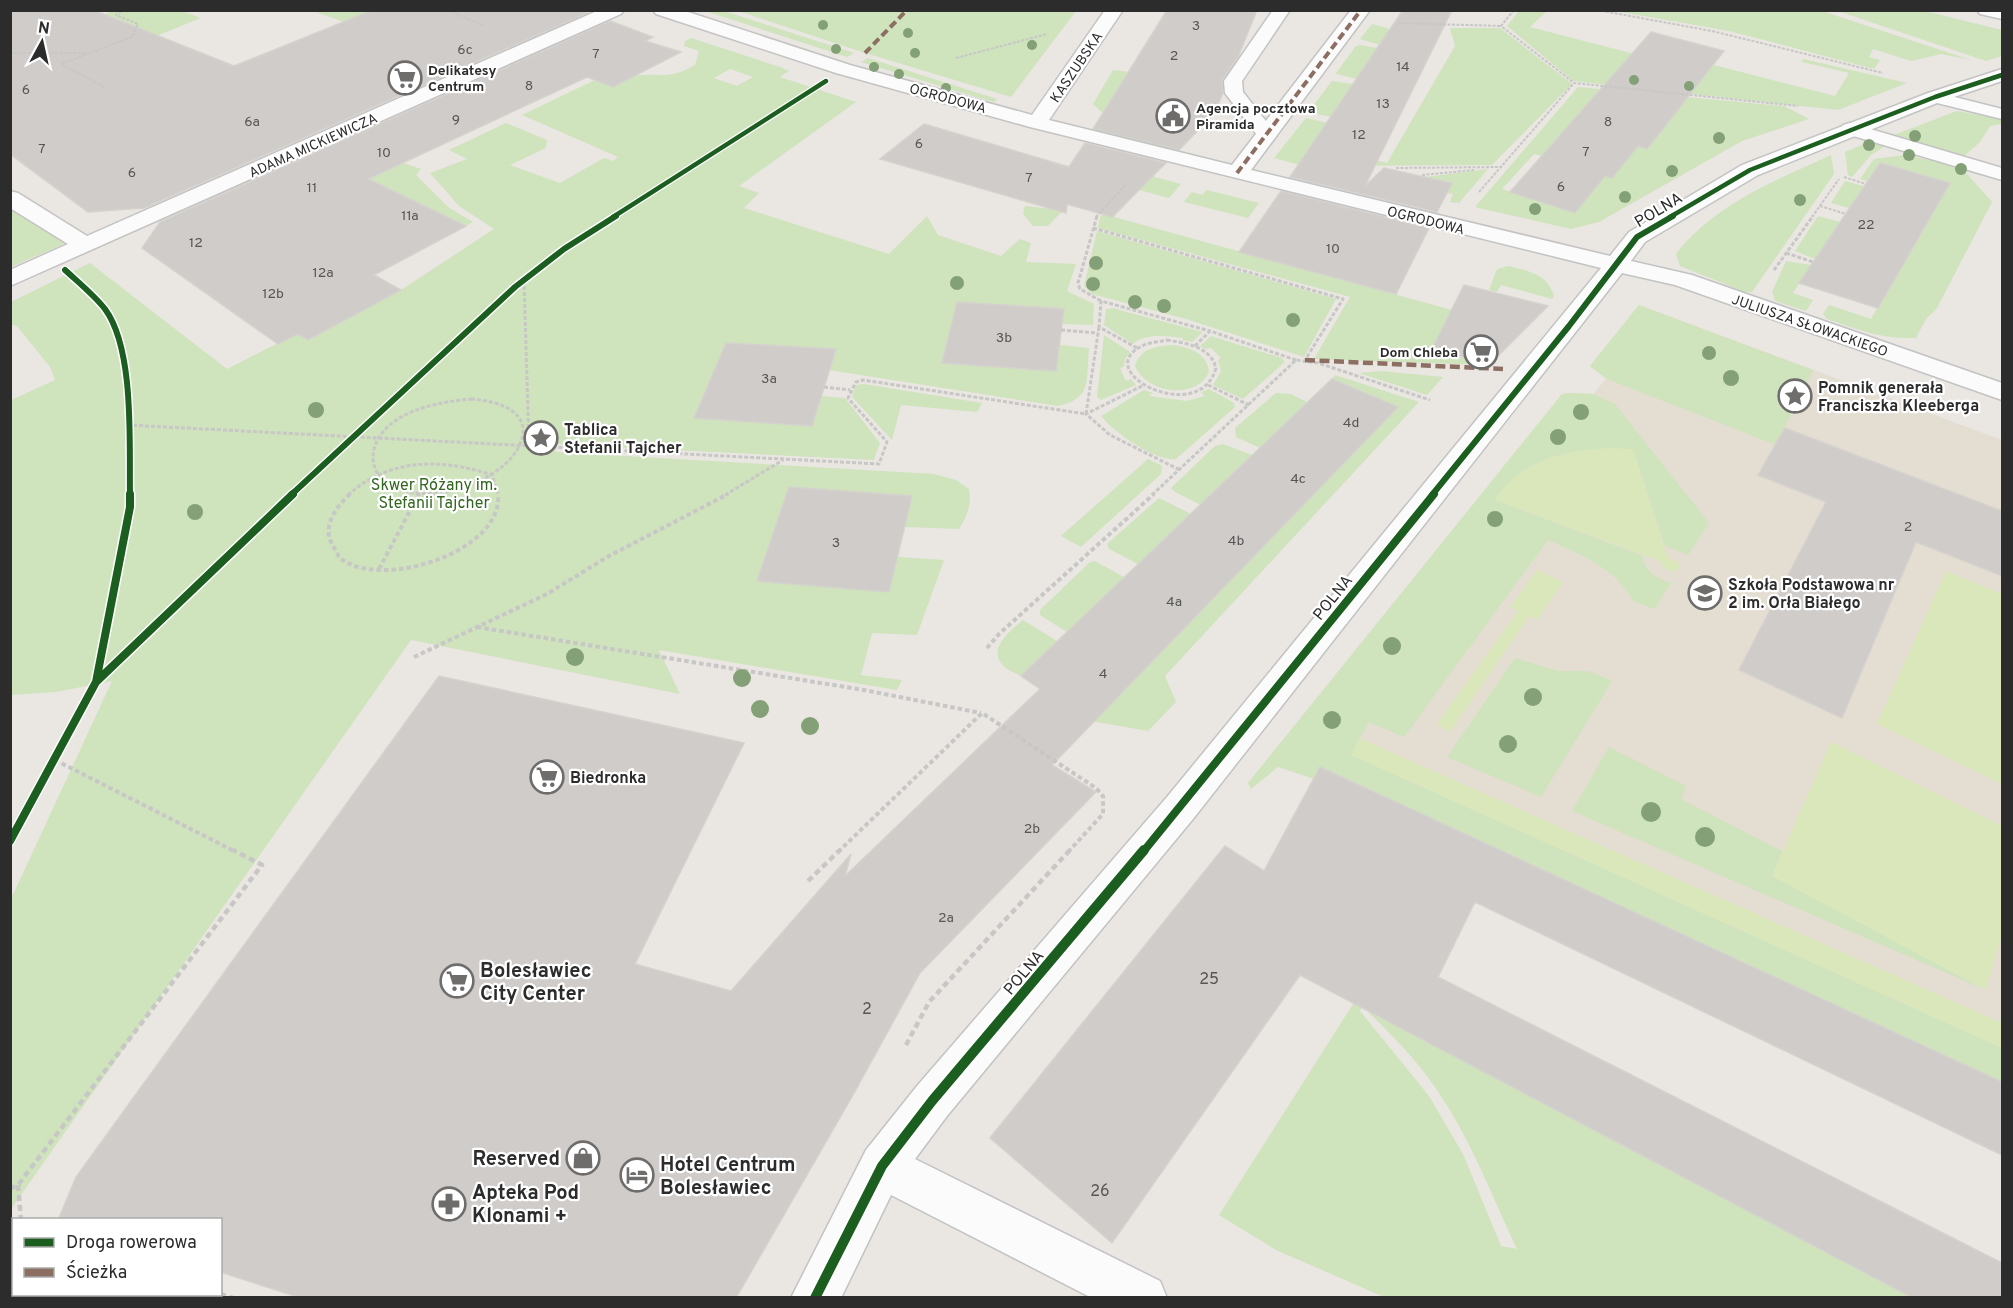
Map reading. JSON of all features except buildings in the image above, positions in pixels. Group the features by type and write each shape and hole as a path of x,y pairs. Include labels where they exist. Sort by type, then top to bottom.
{"street":[{"name":"ADAMA MICKIEWICZA","path":"10,279 615,10"},
{"name":"OGRODOWA","path":"662,10 843,69 1037,123 1616,266"},
{"name":"KASZUBSKA","path":"1037,123 1114,10"},
{"path":"1986,10 2002,14"},
{"path":"1237,173 1357,16"},
{"name":"POLNA","path":"815,1298 882,1166 932,1101 1180,808 1637,237 1750,170 1850,129 2002,75"},
{"path":"10,198 60,231 87,245"},
{"name":"JULIUSZA SŁOWACKIEGO","path":"1616,266 1683,280 2002,392"},
{"path":"882,1166 1143,1298"}],"lane":[{"path":"1267,135 1234,93 1233,81 1282,10"},
{"path":"1935,97 2002,114"},
{"path":"1850,129 2002,174"}],"path":[{"path":"104,87 62,64 132,37 138,24 116,15 123,10"},
{"path":"1501,26 1514,10"},
{"path":"1597,10 1712,31 1891,75"},
{"path":"1357,16 1501,26 1574,83 1798,106"},
{"path":"951,60 1051,33"},
{"path":"10,53 91,53"},
{"path":"1472,200 1574,83"},
{"path":"1388,169 1502,167"},
{"path":"1412,176 1502,167"},
{"path":"1774,270 1841,176 1866,184"},
{"path":"1132,177 1097,215 1078,283 1080,289 1101,301 1210,331 1296,360 1305,360 1430,400"},
{"path":"1820,206 1846,214"},
{"path":"1093,228 1343,298 1305,360"},
{"path":"1786,253 1813,262"},
{"path":"524,280 529,446"},
{"path":"1086,414 1101,301"},
{"path":"1099,327 1138,349"},
{"path":"1061,330 1098,333"},
{"path":"1195,346 1210,331"},
{"path":"1167,340 1195,346 1214,360 1216,369 1214,378 1208,385 1184,394 1169,394 1142,386 1132,378 1128,369 1128,360 1132,352 1154,342 1167,340"},
{"path":"987,648 999,634 1180,470 1296,360"},
{"path":"128,425 879,464 886,442 848,398 856,381 863,380 1086,414 1110,435 1180,470"},
{"path":"1208,385 1249,405"},
{"path":"1086,414 1142,386"},
{"path":"824,387 851,390"},
{"path":"448,400 492,401 508,408 519,418 524,431 520,446 509,461 492,475 471,485 446,492 419,493 396,489 380,479 372,465 373,449 380,439 401,419 423,407 448,400"},
{"path":"414,657 547,594 609,556 746,484 784,459"},
{"path":"446,464 465,466 492,475 498,488 498,505 490,523 473,541 449,556 421,567 392,571 365,568 344,560 331,546 328,528 335,509 350,492 377,473 399,467 446,464"},
{"path":"379,569 419,493"},
{"path":"477,627 864,690 982,713 1096,788 1103,796 1103,814 929,1002 901,1055"},
{"path":"808,881 982,713"},
{"path":"10,1189 18,1185 262,865 54,760"},
{"path":"18,1185 21,1218"}],"shaded area":[{"name":"Szkoła Podstawowa nr 2 im. Orła Białego","path":"1639,305 2002,440 2002,1082 1284,746 1568,393 1593,394 1606,379 1590,366"}],"green space":[{"path":"111,11 182,11 201,18 144,41 103,15"},
{"path":"313,11 372,11 344,22"},
{"path":"705,11 724,11 854,53 847,57"},
{"path":"738,11 1076,11 1011,97 865,53"},
{"path":"1519,11 1547,11 1530,27 1673,64 1679,56 1835,96 1849,73 1802,62 1803,59 1907,83 1838,110 1573,81 1507,26"},
{"path":"1615,11 1822,11 1971,60 1941,54 1911,61 1873,49 1869,57 1880,60 1874,69 1729,31"},
{"path":"1838,11 1925,11 2002,30 2002,56 1986,61"},
{"path":"1372,24 1390,29 1380,45 1360,39"},
{"path":"1450,28 1500,28 1572,84 1492,165 1304,166 1274,158 1306,118 1328,123 1312,146 1387,163 1455,46"},
{"name":"Skwer Różany im. Stefanii Tajcher","path":"691,38 780,67 789,71 780,77 856,102 739,186 759,193 744,208 889,254 927,216 938,235 1001,256 1020,239 1031,243 1026,262 1076,264 1067,291 1094,304 1093,325 1062,324 1064,309 957,302 942,363 1056,371 1060,345 1089,348 1086,386 1077,398 1058,406 829,370 835,349 726,343 695,418 812,426 821,396 845,398 880,443 874,460 552,444 556,452 934,474 956,480 969,489 968,510 959,529 905,527 912,496 789,487 758,581 889,592 898,557 944,560 917,635 872,633 861,675 902,680 897,690 659,650 680,694 411,640 11,1209 11,899 112,681 56,692 11,695 11,400 55,380 50,367 17,326 11,324 11,302 90,263 227,369 298,333 308,339 401,290 494,229 459,206 430,173 467,159 449,150 506,123 547,140 546,148 510,165 560,183 604,158 613,161 618,157 522,115 595,80 613,87 635,76 671,74 685,70 695,65 699,51 684,46 685,41","holes":["730,69 753,77 737,86 714,78"]},
{"path":"1356,46 1377,48 1357,79 1337,74"},
{"path":"868,58 997,99 994,102 861,62"},
{"path":"1113,70 1129,72 1108,118 1093,104"},
{"path":"1332,81 1353,84 1331,117 1309,111"},
{"path":"1578,87 1784,106 1809,119 1742,141 1599,222 1571,229 1475,207","holes":["1568,126 1576,129 1605,176 1575,213 1502,189 1534,154 1542,156"]},
{"path":"1957,111 2002,119 2002,124 1990,126 1980,142 1964,156 1894,135"},
{"path":"1873,140 1887,145 1871,155 1852,177 1848,175 1845,152"},
{"path":"1831,155 1834,174 1752,292 1745,292 1680,266 1676,254 1709,221 1768,184"},
{"path":"1905,155 1961,167 1992,202 1937,308 1926,319 1916,338 1870,333 1827,319 1823,314 1829,305 1871,319 1950,183 1881,163 1867,181 1860,179 1874,159"},
{"path":"403,163 421,169 416,175 448,207 473,222 466,226 369,179"},
{"path":"1105,167 1048,226 1033,226 1023,214 1025,206 1053,209 1089,172"},
{"path":"1488,169 1459,203 1450,202 1453,194 1446,193 1451,182 1432,178 1427,189 1378,183"},
{"path":"1140,173 1181,184 1169,198 1139,190 1114,217 1452,310 1432,349 1489,365 1314,359 1350,297 1098,228 1100,217"},
{"path":"1845,181 1864,186 1849,208 1831,203"},
{"path":"1207,190 1259,203 1248,218 1184,202 1192,192 1202,195"},
{"path":"10,198 75,239 11,267"},
{"path":"1818,216 1840,222 1815,259 1795,251"},
{"path":"1097,231 1336,299 1304,357 1186,319 1092,294 1084,286"},
{"path":"1786,261 1811,265 1793,293 1813,300 1806,311 1775,301 1772,292"},
{"path":"1509,266 1542,278 1551,289 1554,296 1552,299 1501,285 1497,292 1489,290 1497,269"},
{"path":"1639,305 1813,370 1776,445 1607,379 1590,366"},
{"path":"1114,308 1203,332 1192,342 1182,340 1183,338 1156,336 1144,338 1133,344 1104,325 1106,309"},
{"path":"1104,335 1130,352 1125,359 1124,367 1120,368 1126,381 1131,379 1136,385 1101,400 1097,397"},
{"path":"1211,336 1282,358 1285,362 1243,399 1213,385 1221,371 1218,360 1221,358 1211,348 1206,349 1200,346"},
{"path":"1174,345 1197,352 1208,366 1209,372 1203,381 1194,387 1171,390 1160,387 1149,382 1135,366 1141,355 1150,349"},
{"path":"1381,371 1443,377 1427,395 1359,373"},
{"path":"1335,375 1419,402 1165,676 1176,702 1148,731 1091,721 1397,407 1332,379"},
{"path":"864,384 982,403 977,412 901,405 892,440 852,397 856,385"},
{"path":"1209,389 1234,403 1235,407 1176,459 1167,459 1146,451 1115,430 1101,416 1144,390 1153,393 1149,396 1187,401 1205,396 1201,392"},
{"path":"1276,393 1291,394 1307,402 1260,448 1236,437 1235,428"},
{"path":"1562,394 1593,394 1615,404 1709,523 1688,555 1665,546 1633,449 1574,452 1538,462 1522,471 1507,484 1495,500 1643,556 1648,570 1671,583 1655,609 1633,601 1617,579 1596,563 1548,540 1404,737 1369,722 1351,755 2002,1048 2002,1082 1320,767 1314,779 1278,767 1251,789 1248,783"},
{"path":"1223,444 1252,455 1201,505 1171,488 1215,446"},
{"path":"1610,448 1633,449 1668,558 1678,562 1680,566 1678,570 1667,570 1660,561 1495,500 1505,486 1531,466 1577,451"},
{"path":"1148,459 1162,466 1161,474 1081,547 1061,536"},
{"path":"1159,498 1191,514 1138,564 1109,549 1107,544"},
{"path":"1095,561 1124,577 1067,632 1040,615 1040,610 1090,562"},
{"path":"1537,570 1563,582 1537,620 1529,616 1450,732 1437,724 1518,611 1510,607"},
{"path":"1946,571 2002,594 2002,784 1877,724"},
{"path":"1023,620 1057,641 1021,676 1002,665 998,651 1003,639"},
{"path":"1515,658 1558,671 1588,671 1612,681 1541,797 1447,757"},
{"path":"1359,738 2002,1023 2002,1048 1351,755"},
{"path":"1831,742 2002,826 2002,934 1986,990 1772,876"},
{"path":"1609,747 1686,786 1681,799 1782,851 1772,876 1986,990 1572,811"},
{"path":"1386,952 1360,1011 1429,1096 1463,1154 1501,1246 1517,1249 1452,1114 1415,1061 1365,1009 1913,1297 1384,1297 1276,1250 1219,1215"}],"marked path":[{"path":"865,53 907,10"},
{"path":"1237,173 1361,10"},
{"path":"1305,360 1503,369"}],"cycle path":[{"path":"815,1298 882,1166 932,1101 1180,808 1569,326 1637,237 1750,170 1935,97 2002,75"},
{"path":"10,841 96,682 352,437 515,287 564,249 826,81"},
{"path":"65,270 105,309 117,333 127,379 130,507 96,682"}],"place":[{"name":"Delikatesy Centrum","path":"405,78"},
{"name":"Agencja pocztowa Piramida","path":"1173,116"},
{"name":"Dom Chleba","path":"1481,352"},
{"name":"Pomnik generała Franciszka Kleeberga","path":"1795,396"},
{"name":"Tablica Stefanii Tajcher","path":"541,438"},
{"name":"Szkoła Podstawowa nr 2 im. Orła Białego","path":"1705,593"},
{"name":"Biedronka","path":"547,777"},
{"name":"Bolesławiec City Center","path":"457,981"},
{"name":"Reserved","path":"583,1158"},
{"name":"Hotel Centrum Bolesławiec","path":"637,1175"},
{"name":"Apteka Pod Klonami +","path":"449,1204"}]}
